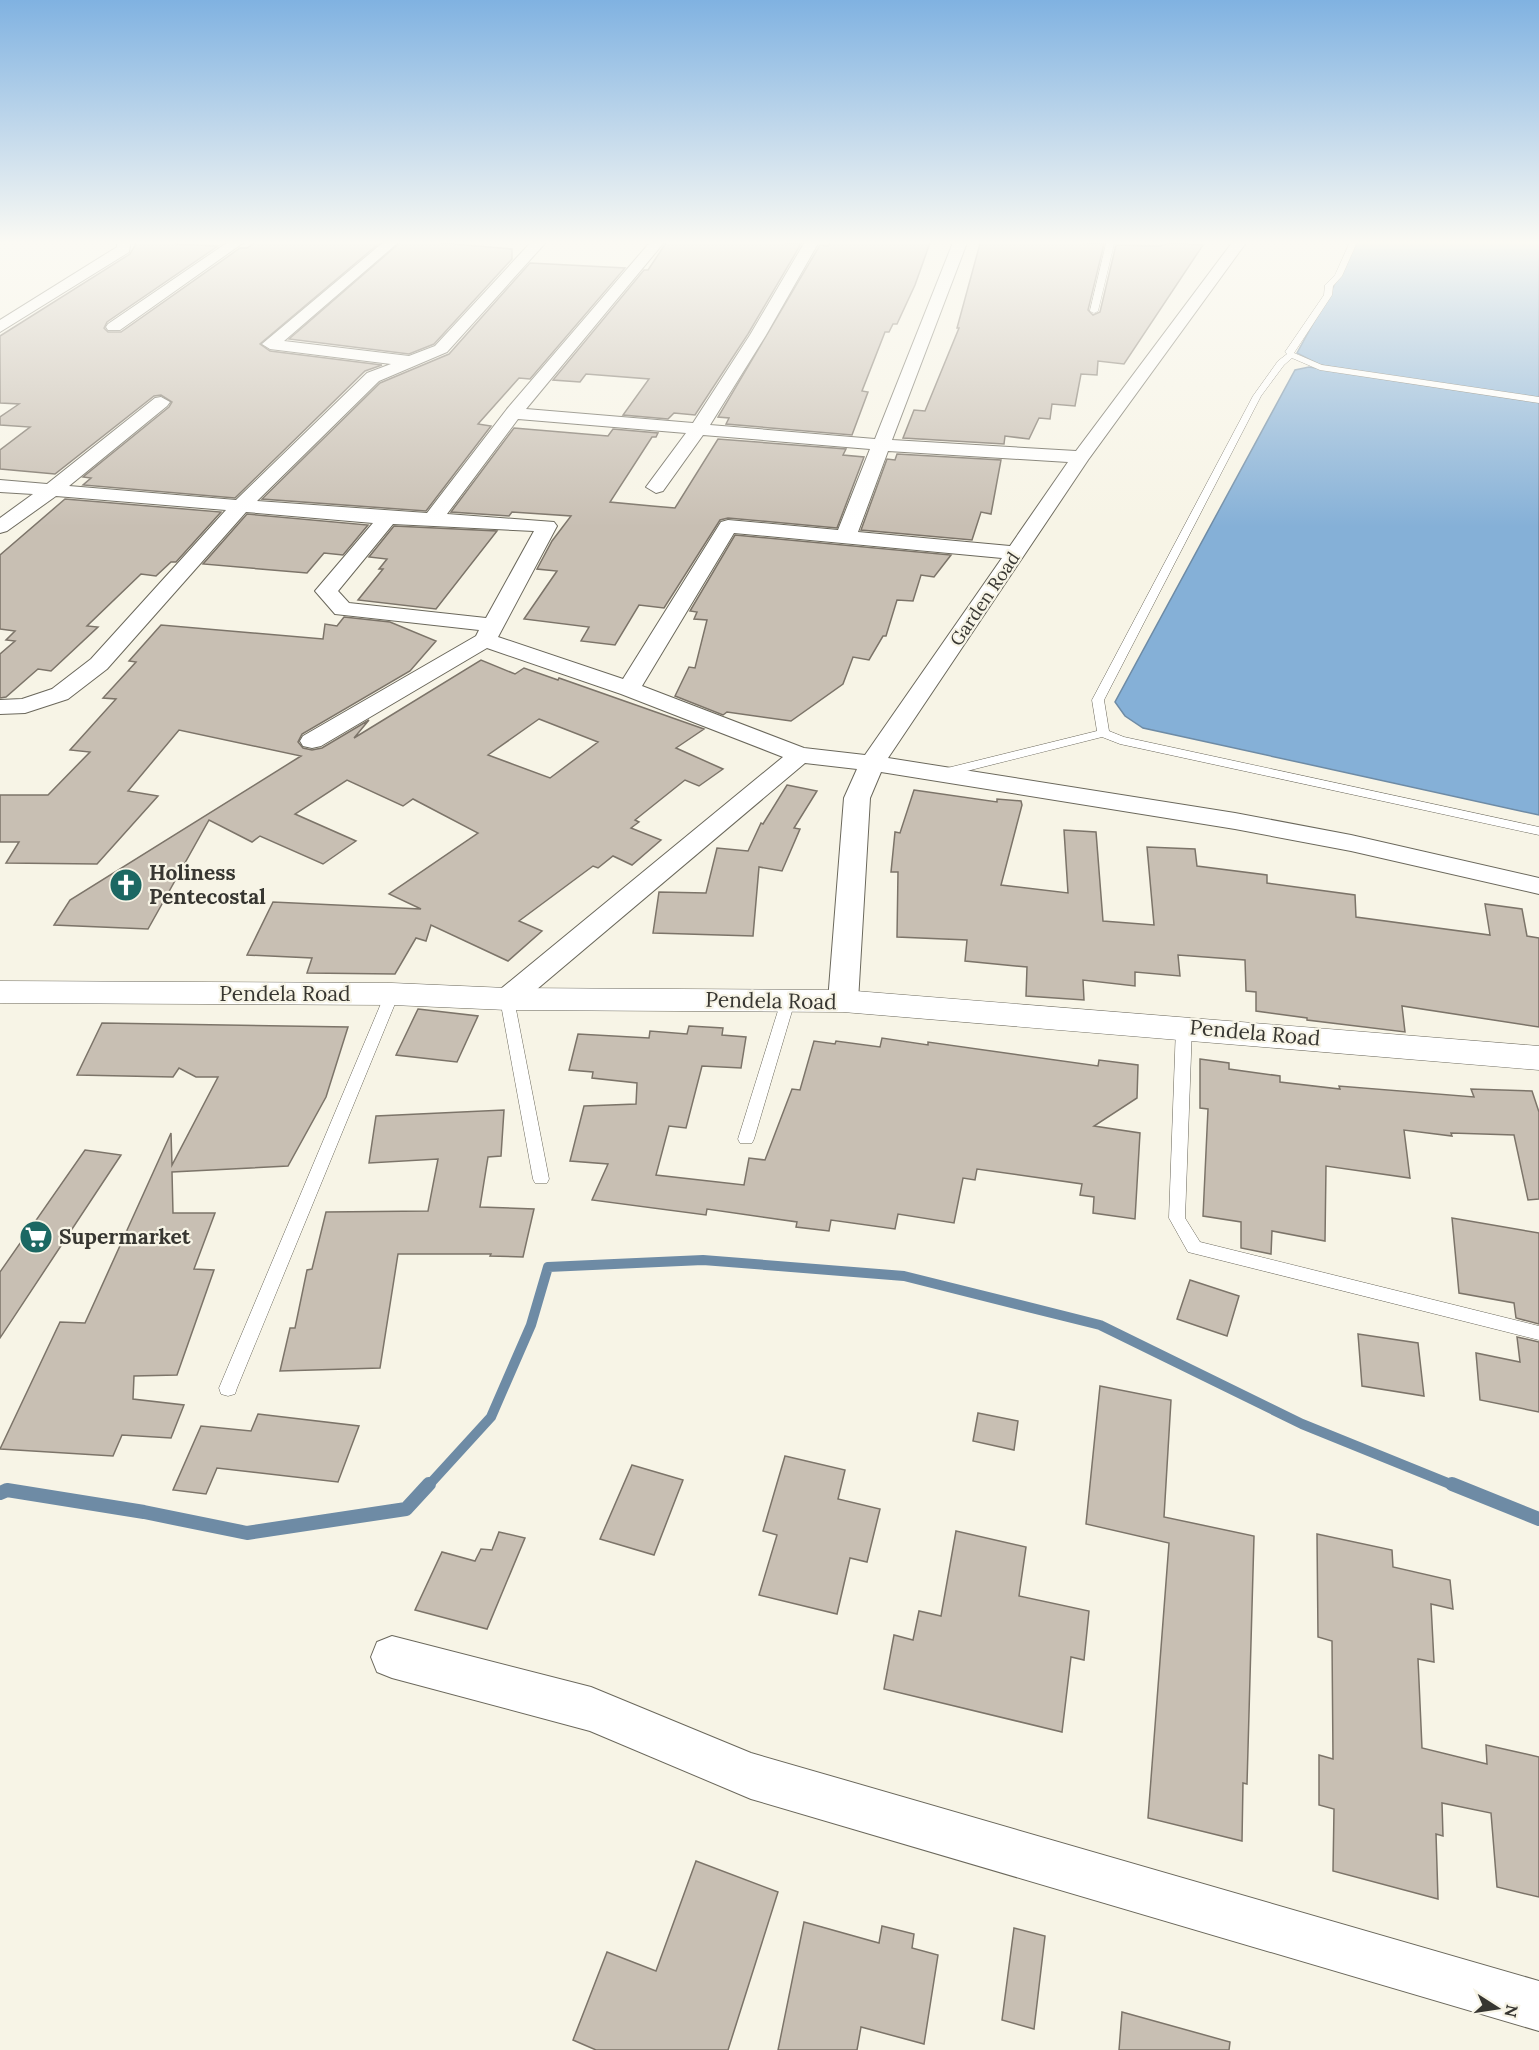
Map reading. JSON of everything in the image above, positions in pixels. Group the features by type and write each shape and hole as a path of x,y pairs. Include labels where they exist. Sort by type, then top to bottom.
{"street":[{"path":"280,336 270,344 410,361"},
{"path":"0,707 25,706 60,694 99,664 239,508 373,377 441,349 453,336"},
{"path":"433,519 513,412 578,336"},
{"path":"656,487 699,430 760,336"},
{"path":"846,536 925,336"},
{"name":"Garden Road","path":"843,1001 857,798 872,763 1081,457 1170,336"},
{"path":"0,527 52,490 161,402"},
{"path":"513,412 883,445 1081,457"},
{"path":"0,486 239,508 548,526 489,633 312,741"},
{"path":"388,518 326,591 343,609 489,633 800,755 872,763 1246,823 1351,843 1539,886"},
{"path":"629,688 728,526 1016,553"},
{"path":"507,999 800,755"},
{"name":"Pendela Road","path":"0,993 392,994 507,999 843,1001 1184,1027 1539,1058"},
{"path":"392,1657 591,1709 751,1776 1539,2006"}],"lane":[{"path":"1103,733 1098,700 1257,396 1286,359 1300,336"},
{"path":"1286,359 1320,367 1539,400"},
{"path":"939,774 1103,733 1120,740 1539,831"},
{"path":"228,1388 392,994"},
{"path":"507,999 541,1179"},
{"path":"746,1139 788,1000"},
{"path":"1184,1027 1177,1218 1194,1247 1539,1333"}],"water":[{"path":"1307,336 1539,336 1539,399 1320,365 1297,353"},
{"path":"1309,367 1539,401 1539,815 1143,728 1125,716 1115,702 1295,370"}],"building":[{"path":"0,336 270,336 260,344 270,351 382,365 365,371 235,498 83,485 91,478 83,477 169,407 172,402 161,395 154,396 55,474 0,469 0,450 30,427 0,425 0,417 19,404 0,403"},
{"path":"293,336 442,336 434,344 409,354 289,339"},
{"path":"465,336 567,336 530,379 519,378 478,424 491,426 426,511 262,499 380,383 449,354"},
{"path":"590,336 747,336 695,415 674,413 668,419 623,415 649,379 586,374 580,382 553,380"},
{"path":"766,336 884,336 862,391 868,392 852,435 726,424 729,418 718,417"},
{"path":"956,336 1143,336 1124,364 1098,361 1097,375 1081,374 1075,406 1052,404 1050,419 1039,418 1029,439 1005,436 1004,444 903,438 914,410 925,411"},
{"path":"514,428 608,436 613,429 658,433 656,437 652,437 610,502 675,508 718,439 846,449 843,455 864,457 837,528 728,518 720,520 664,608 639,605 615,645 581,641 589,627 524,619 557,571 537,569 552,541 571,516 512,512 509,516 451,512"},
{"path":"897,454 1001,460 991,514 981,512 972,540 861,530 887,459 895,460"},
{"path":"65,499 221,512 176,562 171,562 156,576 141,574 87,626 98,627 51,671 38,669 6,697 0,698 0,654 15,641 6,640 15,631 0,629 0,555"},
{"path":"247,514 368,525 343,555 324,553 307,573 203,564"},
{"path":"394,526 497,531 436,609 358,600 383,569 379,569 387,559 369,557"},
{"path":"735,535 951,555 934,577 921,575 913,601 897,600 886,636 883,636 869,660 853,657 843,684 791,721 727,712 723,715 675,696 689,667 695,668 707,620 694,619 697,612 690,611"},
{"path":"344,617 390,622 436,641 410,671 302,734 298,742 303,748 312,750 322,748 369,720 354,738 481,660 515,674 524,668 558,680 559,678 704,729 676,748 723,769 699,786 685,780 635,820 639,822 631,828 661,840 632,865 613,856 598,868 593,866 519,921 542,931 508,961 431,925 426,941 416,938 395,974 307,973 312,958 247,955 273,902 421,909 389,894 478,833 413,799 403,806 347,780 295,814 356,841 323,864 260,836 252,842 209,820 148,929 54,925 70,900 301,756 179,730 128,791 158,796 97,864 6,863 19,842 0,842 0,795 48,795 90,752 70,750 116,699 103,698 136,662 129,661 161,625 323,639 325,624 337,626","holes":["539,719 598,742 550,778 488,755"]},
{"path":"787,785 817,791 794,828 800,829 782,871 759,867 753,936 653,933 659,892 706,893 717,848 748,851 761,823 763,824"},
{"path":"914,790 997,802 997,799 1021,801 1022,805 1001,885 1068,893 1064,830 1096,832 1103,921 1154,925 1147,847 1195,849 1197,866 1267,875 1267,883 1355,895 1356,917 1490,935 1485,904 1522,909 1527,936 1539,938 1539,1027 1402,1006 1405,1032 1256,1011 1256,992 1246,991 1245,960 1178,955 1180,976 1135,972 1135,986 1083,980 1084,1000 1026,996 1027,967 965,961 967,940 897,937 898,872 891,872 895,832 900,833"},
{"path":"418,1009 478,1016 457,1062 396,1055"},
{"path":"102,1023 348,1027 326,1097 288,1166 172,1172 173,1213 215,1213 194,1269 214,1270 177,1375 134,1376 133,1399 184,1405 171,1438 122,1435 113,1456 0,1449 60,1322 85,1323 171,1133 172,1165 218,1077 196,1077 179,1068 173,1077 77,1075"},
{"path":"689,1026 723,1028 722,1035 746,1037 741,1068 702,1066 686,1128 669,1126 656,1175 744,1185 749,1158 765,1160 792,1089 800,1090 814,1041 835,1044 836,1041 880,1047 882,1038 928,1045 928,1042 1098,1066 1099,1060 1138,1065 1137,1098 1094,1126 1140,1133 1135,1219 1093,1213 1094,1197 1080,1195 1082,1184 977,1169 975,1180 963,1178 954,1223 898,1214 895,1229 831,1220 829,1231 796,1227 797,1222 707,1209 706,1215 592,1200 608,1164 570,1161 584,1106 636,1104 637,1083 592,1078 593,1072 569,1070 578,1034 649,1038 650,1031 687,1034"},
{"path":"1200,1059 1229,1063 1229,1069 1280,1076 1280,1082 1340,1089 1339,1086 1474,1097 1471,1089 1532,1091 1539,1112 1539,1199 1528,1200 1514,1135 1451,1133 1452,1136 1404,1130 1410,1178 1326,1166 1325,1241 1272,1231 1271,1254 1241,1248 1241,1222 1203,1216 1208,1109 1200,1108"},
{"path":"504,1110 501,1156 488,1157 480,1207 534,1209 523,1257 490,1256 491,1254 398,1254 380,1368 280,1371 290,1328 295,1328 307,1270 312,1269 326,1212 428,1211 438,1159 369,1163 376,1116"},
{"path":"85,1150 121,1155 0,1338 0,1272"},
{"path":"1452,1218 1539,1233 1539,1324 1516,1318 1514,1303 1459,1293"},
{"path":"1190,1280 1239,1296 1227,1336 1177,1319"},
{"path":"1358,1334 1418,1343 1424,1396 1362,1386"},
{"path":"1517,1337 1539,1342 1539,1412 1480,1400 1476,1353 1520,1362"},
{"path":"1100,1386 1171,1400 1164,1517 1254,1536 1247,1784 1243,1783 1242,1841 1148,1818 1169,1543 1086,1524"},
{"path":"978,1413 1018,1421 1014,1450 973,1441"},
{"path":"258,1414 359,1426 338,1482 217,1468 206,1494 173,1490 201,1426 251,1431"},
{"path":"785,1456 845,1470 838,1499 880,1509 867,1562 850,1558 837,1614 759,1595 777,1535 763,1531"},
{"path":"632,1465 683,1480 654,1555 600,1539"},
{"path":"956,1531 1026,1547 1019,1596 1089,1611 1084,1660 1071,1657 1062,1732 884,1689 894,1635 913,1640 919,1611 941,1616"},
{"path":"499,1532 525,1538 487,1629 415,1610 442,1552 475,1561 481,1549 492,1550"},
{"path":"1317,1534 1392,1550 1393,1567 1450,1580 1453,1609 1431,1604 1434,1662 1418,1659 1422,1748 1487,1764 1486,1745 1539,1757 1539,1897 1497,1887 1491,1813 1442,1803 1443,1836 1436,1834 1438,1899 1333,1871 1334,1809 1319,1805 1319,1755 1333,1759 1332,1641 1318,1637"},
{"path":"696,1861 778,1892 728,2050 596,2050 573,2040 607,1952 656,1971"},
{"path":"804,1922 879,1943 882,1926 914,1934 912,1948 938,1955 924,2044 861,2027 857,2050 778,2050"},
{"path":"1014,1928 1045,1936 1034,2029 1002,2020"},
{"path":"1122,2012 1230,2042 1229,2050 1119,2050"}],"waterway":[{"path":"428,1486 491,1417 531,1325 548,1267 703,1260 904,1276 1100,1325 1302,1424 1455,1486"},
{"path":"0,1493 7,1490 144,1512 247,1533 406,1509 429,1484"},
{"path":"1452,1484 1539,1519"}],"place":[{"name":"Holiness Pentecostal","path":"126,885"},
{"name":"Supermarket","path":"36,1237"}]}
